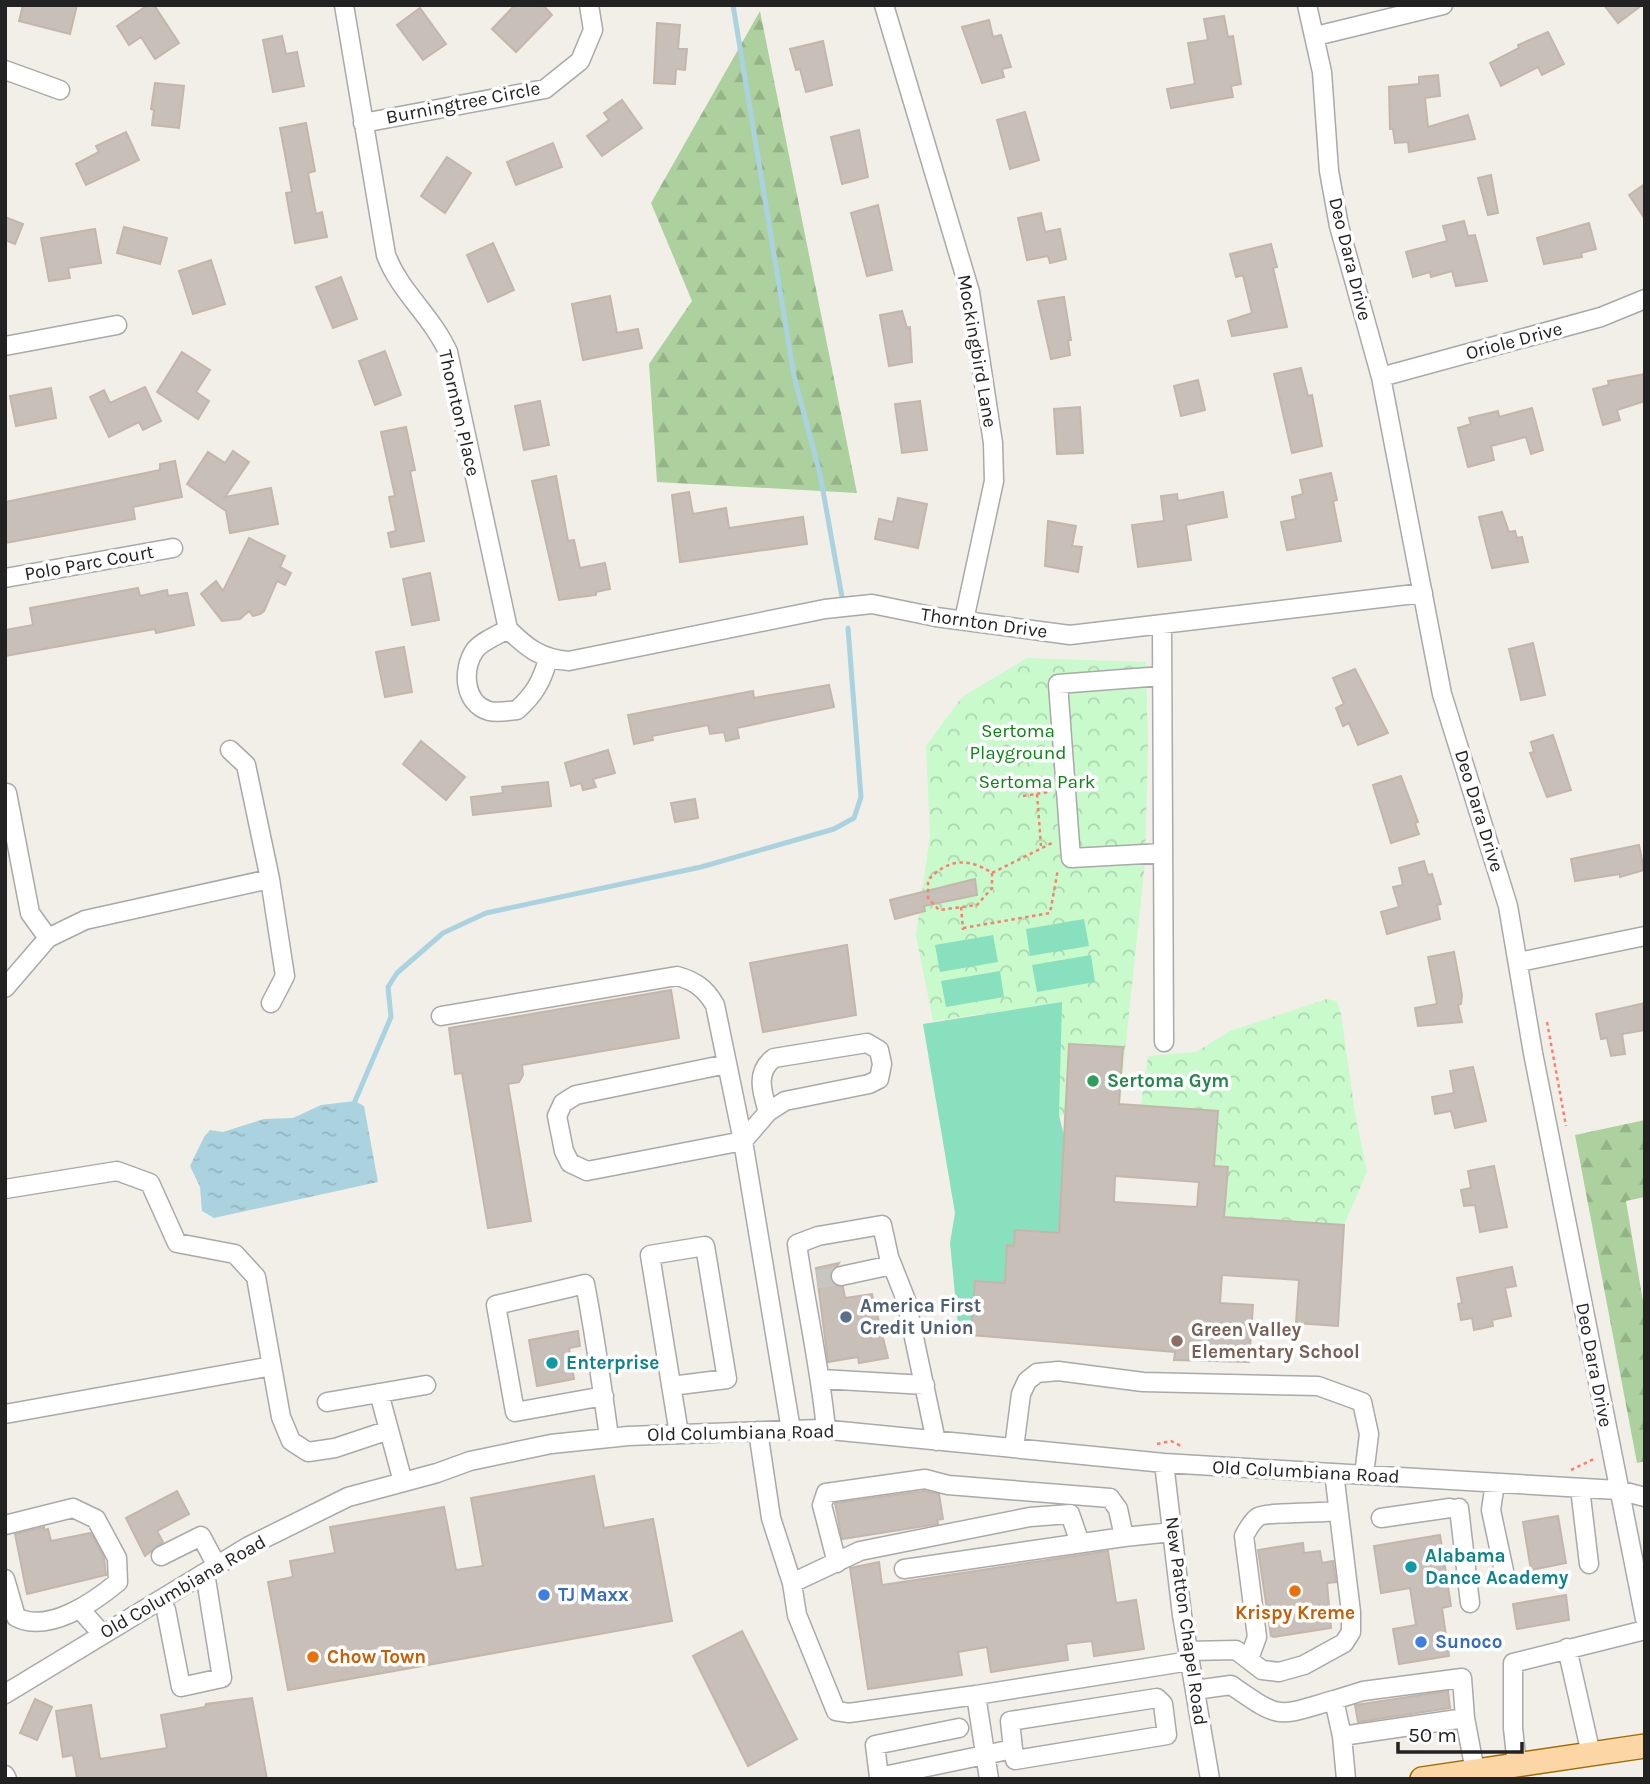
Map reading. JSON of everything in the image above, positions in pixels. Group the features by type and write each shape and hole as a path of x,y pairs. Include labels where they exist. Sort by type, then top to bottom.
{"main road":[{"path":"1435,1778 1645,1746"}],"street":[{"name":"Thornton Place","path":"344,5 389,265 393,275 439,331 448,352 508,629"},
{"name":"Burningtree Circle","path":"363,123 545,89 580,61 593,30 589,5"},
{"name":"Mockingbird Lane","path":"884,5 970,292 993,443 994,481 964,620"},
{"name":"Deo Dara Drive","path":"1307,5 1316,36 1329,172 1339,226 1381,377 1442,694 1501,883 1519,962 1590,1345 1645,1619"},
{"path":"1316,36 1443,5"},
{"path":"5,70 60,90"},
{"name":"Oriole Drive","path":"1381,377 1601,317 1645,299"},
{"path":"5,346 117,325"},
{"name":"Polo Parc Court","path":"5,578 173,548"},
{"name":"Thornton Drive","path":"548,659 569,661 825,609 872,604 1070,635 1162,627 1423,593"},
{"path":"1162,627 1164,1042"},
{"path":"508,629 527,648 548,659 543,679 531,697 517,710 488,711 476,703 468,690 467,664 478,647 508,629"},
{"path":"1162,676 1058,684 1070,849 1163,853"},
{"path":"230,750 246,765 270,879 285,976 271,1003"},
{"path":"8,793 30,913 48,938"},
{"path":"5,988 48,938 85,920 270,879"},
{"path":"1519,962 1645,936"},
{"path":"440,1016 677,975 694,981 711,998 743,1141 791,1430"},
{"path":"727,1063 576,1095 563,1103 557,1116 564,1151 570,1163 587,1171 743,1141 768,1112 785,1101 869,1084 879,1079 882,1064 879,1050 867,1042 774,1058 765,1065 761,1075 768,1112"},
{"path":"5,1189 117,1171 149,1183 177,1243 235,1254 256,1277 281,1417 290,1441 308,1452 335,1448 389,1430"},
{"path":"826,1429 810,1281 797,1244 818,1236 882,1225 892,1265 906,1300 936,1440"},
{"path":"671,1386 727,1379 705,1246 650,1255 671,1386 679,1434"},
{"path":"841,1276 892,1265"},
{"path":"604,1396 515,1412 496,1305 585,1284 604,1396 609,1437"},
{"path":"5,1414 272,1366"},
{"path":"1014,1448 1021,1394 1027,1381 1037,1373 1058,1371 1143,1382 1318,1386 1362,1402 1369,1434 1364,1475"},
{"path":"821,1379 925,1385"},
{"path":"327,1402 426,1385"},
{"path":"379,1393 403,1482"},
{"name":"Old Columbiana Road","path":"5,1695 249,1546 348,1497 470,1461 551,1444 609,1437 826,1429 1164,1463 1618,1490 1645,1497"},
{"path":"758,1431 771,1518 792,1583 797,1615 836,1711 849,1713 976,1695 1189,1656 1236,1650 1262,1670 1279,1672 1304,1665 1344,1643 1352,1632 1349,1582 1338,1519 1334,1473"},
{"name":"New Patton Chapel Road","path":"1164,1463 1189,1656 1210,1779"},
{"path":"837,1563 822,1505 826,1493 925,1479 948,1486 1110,1498 1118,1509 1124,1537"},
{"path":"1451,1480 1470,1603"},
{"path":"1495,1483 1490,1510 1504,1571"},
{"path":"1580,1488 1589,1564"},
{"path":"1075,1496 1070,1514 1080,1543"},
{"path":"5,1525 73,1508 96,1519 117,1558 118,1582 80,1609 43,1620 23,1620 16,1616 5,1579"},
{"path":"1381,1518 1454,1508 1490,1510"},
{"path":"792,1583 860,1551 1030,1517 1070,1514"},
{"path":"1250,1661 1257,1637 1244,1536 1250,1525 1264,1514 1338,1519"},
{"path":"904,1569 1172,1532"},
{"path":"161,1556 201,1536 211,1569 210,1590 222,1678 181,1686 166,1610 161,1602"},
{"path":"80,1609 102,1634"},
{"path":"1517,1765 1512,1717 1513,1663 1645,1630"},
{"path":"1567,1648 1591,1754"},
{"path":"1195,1690 1231,1685 1272,1713 1284,1714 1363,1691 1462,1678 1465,1718 1475,1771"},
{"path":"976,1695 989,1779"},
{"path":"1157,1698 1163,1704 1167,1735 1015,1760 1013,1749 1010,1721 1157,1698"},
{"path":"1334,1700 1342,1736 1346,1779"},
{"path":"1342,1736 1465,1718"},
{"path":"959,1728 875,1745 880,1777 1013,1749"},
{"path":"930,1734 937,1764"}],"path":[{"path":"1023,796 1066,791"},
{"path":"1037,794 1041,848"},
{"path":"992,873 1041,848 1070,849"},
{"path":"961,907 963,929 1050,913 1058,867 1070,849"},
{"path":"959,862 977,863 992,873 992,888 988,896 977,905 939,910 928,898 928,880 941,866 959,862"},
{"path":"1545,1014 1569,1136"},
{"path":"1157,1444 1171,1441 1187,1448"},
{"path":"1571,1470 1586,1461 1611,1454"}],"green space":[{"path":"760,11 857,493 657,482 649,364 692,301 651,203"},
{"name":"Sertoma Park","path":"1027,658 1146,662 1148,748 1145,862 1118,1118 1059,1115 1061,1003 933,1021 916,935 930,836 926,746 962,697"},
{"path":"1084,919 1089,946 1030,956 1026,929"},
{"path":"993,935 998,962 940,972 935,945"},
{"path":"1091,955 1095,982 1037,992 1032,965"},
{"path":"1000,971 1004,997 946,1007 941,981"},
{"path":"1327,999 1337,1001 1341,1014 1355,1113 1367,1172 1344,1225 1224,1217 1228,1167 1214,1166 1218,1111 1141,1105 1148,1056 1196,1052 1230,1031"},
{"path":"1062,1002 1059,1115 1065,1140 1059,1233 1015,1230 1014,1246 1007,1245 1012,1284 972,1325 958,1325 950,1243 955,1213 923,1024"},
{"path":"1645,1120 1645,1197 1626,1201 1645,1313 1645,1461 1637,1463 1575,1135"}],"water":[{"path":"355,1101 364,1106 378,1182 214,1218 202,1211 200,1187 190,1166 210,1130 223,1132 264,1119 293,1118 321,1105"}],"building":[{"path":"23,5 77,5 70,34 19,21"},
{"path":"148,5 154,5 179,43 155,59 141,37 129,45 117,26"},
{"path":"515,5 543,5 552,15 516,52 492,29"},
{"path":"1604,5 1642,5 1618,23"},
{"path":"420,8 446,44 423,60 397,25"},
{"path":"1224,16 1228,37 1233,36 1241,84 1231,86 1233,97 1171,108 1167,89 1195,84 1188,43 1208,40 1204,19"},
{"path":"989,20 993,37 1001,35 1011,67 1002,69 1004,77 982,83 962,27"},
{"path":"657,23 680,25 678,49 687,49 685,70 676,69 675,84 654,83"},
{"path":"1548,32 1564,64 1542,75 1538,67 1501,86 1490,63 1519,48 1518,45"},
{"path":"282,36 286,54 297,52 304,86 273,92 263,40"},
{"path":"823,41 832,85 806,92 800,69 796,70 790,49"},
{"path":"1438,75 1440,96 1425,98 1428,127 1468,115 1475,139 1409,152 1408,142 1395,143 1393,129 1390,129 1389,87 1419,84 1419,77"},
{"path":"155,83 184,86 179,128 152,125 154,110 151,109"},
{"path":"622,100 642,128 602,156 587,136 609,120 604,113"},
{"path":"1025,112 1039,160 1010,169 997,120"},
{"path":"306,123 315,171 308,173 316,214 322,212 327,237 295,243 286,193 292,192 280,128"},
{"path":"859,130 868,177 842,184 831,137"},
{"path":"126,132 139,160 86,185 76,164 99,152 96,146"},
{"path":"553,143 562,167 516,185 507,162"},
{"path":"447,157 471,173 445,213 421,196"},
{"path":"1491,175 1498,213 1488,215 1478,178"},
{"path":"1645,184 1645,219 1629,195"},
{"path":"878,205 892,270 867,276 851,213"},
{"path":"1041,213 1045,232 1060,229 1066,259 1050,263 1048,256 1027,260 1018,218"},
{"path":"5,217 23,224 15,244 5,240"},
{"path":"1464,221 1468,236 1475,235 1487,281 1456,286 1452,271 1431,277 1430,272 1413,277 1406,252 1447,241 1443,226"},
{"path":"1589,223 1596,249 1581,253 1582,257 1544,264 1537,238"},
{"path":"124,227 167,238 160,264 117,253"},
{"path":"95,229 101,263 68,268 70,278 49,281 41,238"},
{"path":"493,243 514,290 488,302 467,255"},
{"path":"1271,244 1277,267 1273,268 1287,327 1232,336 1228,321 1252,313 1243,275 1236,277 1230,254"},
{"path":"211,260 225,304 193,314 179,271"},
{"path":"341,277 357,319 333,328 316,287"},
{"path":"610,296 617,333 638,329 642,348 583,360 572,304"},
{"path":"1064,297 1071,340 1068,340 1070,355 1051,359 1038,301"},
{"path":"902,311 907,328 910,327 912,362 889,366 880,315"},
{"path":"385,351 401,395 375,405 359,361"},
{"path":"182,352 210,370 196,392 209,401 198,419 157,392"},
{"path":"1301,368 1308,396 1312,395 1322,446 1292,453 1274,374"},
{"path":"1645,374 1645,401 1617,410 1620,420 1603,425 1593,389 1609,385 1608,381"},
{"path":"1198,380 1205,410 1181,416 1174,386"},
{"path":"145,387 161,421 143,430 139,422 109,437 90,397 104,390 110,403"},
{"path":"51,388 56,418 16,426 10,396"},
{"path":"540,401 549,445 524,450 515,406"},
{"path":"920,401 927,450 902,453 895,404"},
{"path":"1080,407 1083,453 1057,454 1054,409"},
{"path":"1532,408 1543,450 1531,454 1526,437 1491,446 1494,460 1468,467 1458,428 1471,424 1469,418 1498,411 1499,417"},
{"path":"406,427 415,470 410,471 424,541 391,547 388,533 396,531 389,497 395,496 381,432"},
{"path":"233,451 249,462 225,497 271,488 278,524 230,533 226,511 187,484 208,452 225,463"},
{"path":"175,461 182,497 133,507 135,519 5,543 5,502 160,470 160,464"},
{"path":"1331,473 1341,541 1287,550 1281,522 1296,519 1292,497 1303,494 1300,480"},
{"path":"556,476 568,541 574,540 580,568 605,563 610,589 596,592 596,595 559,600 532,481"},
{"path":"689,492 693,514 726,508 729,528 803,517 807,544 680,562 672,495"},
{"path":"1223,492 1227,517 1186,525 1191,560 1138,567 1132,525 1164,521 1161,496 1177,494 1178,501"},
{"path":"898,498 927,504 918,548 875,539 879,519 893,522"},
{"path":"1502,512 1509,532 1515,531 1517,538 1522,537 1528,562 1492,568 1479,517"},
{"path":"1048,521 1076,526 1072,546 1082,547 1078,572 1045,566"},
{"path":"249,538 285,556 280,567 291,573 285,585 277,581 264,611 260,614 253,616 249,611 240,619 222,621 201,594 216,581 223,591"},
{"path":"430,573 439,620 412,625 403,579"},
{"path":"138,588 140,596 167,590 168,596 187,593 194,625 156,633 155,629 5,656 5,630 33,625 30,608"},
{"path":"1533,643 1545,695 1521,700 1509,649"},
{"path":"404,647 412,692 385,697 376,652"},
{"path":"1355,669 1388,733 1358,745 1349,723 1343,726 1336,708 1344,704 1333,678"},
{"path":"829,685 834,707 737,728 739,738 726,741 724,732 710,734 708,725 652,736 653,740 634,744 628,715 753,691 754,698"},
{"path":"1553,735 1571,790 1547,797 1530,753 1534,752 1531,742"},
{"path":"421,741 465,777 446,800 403,764"},
{"path":"608,750 615,773 593,779 596,787 583,790 581,783 571,786 565,763"},
{"path":"1401,776 1418,822 1415,823 1419,834 1391,843 1373,785"},
{"path":"548,782 551,806 473,815 471,797 503,793 502,787"},
{"path":"695,799 698,818 675,822 671,803"},
{"path":"1639,845 1644,870 1620,877 1620,874 1575,881 1571,859"},
{"path":"1424,861 1428,875 1432,874 1441,904 1437,905 1440,919 1387,934 1381,912 1399,907 1393,887 1403,885 1399,868"},
{"path":"975,879 977,895 924,906 925,911 895,919 890,900"},
{"path":"847,945 856,1015 763,1032 750,963"},
{"path":"1454,952 1462,995 1461,1004 1458,1005 1462,1022 1418,1026 1415,1008 1437,1004 1428,957"},
{"path":"671,990 679,1038 522,1065 523,1075 519,1082 508,1084 531,1221 488,1228 462,1073 455,1074 449,1028"},
{"path":"1645,1003 1645,1030 1622,1034 1625,1054 1611,1056 1607,1038 1601,1039 1596,1014"},
{"name":"Green Valley Elementary School","path":"1069,1044 1123,1047 1119,1104 1218,1111 1214,1166 1228,1167 1224,1217 1344,1225 1338,1326 1296,1323 1299,1280 1222,1275 1220,1303 1253,1305 1249,1362 1174,1360 1175,1352 971,1335 975,1281 1005,1283 1007,1245 1014,1246 1015,1230 1059,1233","holes":["1115,1176 1199,1182 1197,1207 1114,1202"]},
{"path":"1473,1067 1486,1121 1455,1128 1451,1111 1435,1114 1432,1097 1454,1093 1450,1071"},
{"path":"1494,1166 1507,1227 1480,1232 1475,1205 1464,1206 1461,1190 1471,1188 1468,1171"},
{"name":"America First Credit Union","path":"839,1263 830,1278 833,1284 843,1287 845,1298 872,1294 888,1358 859,1363 858,1357 828,1362 816,1268"},
{"path":"1512,1267 1516,1286 1505,1288 1511,1316 1492,1320 1493,1326 1474,1330 1472,1318 1461,1320 1458,1304 1462,1303 1457,1278"},
{"name":"Enterprise","path":"578,1331 580,1346 569,1348 574,1379 537,1386 529,1340"},
{"path":"594,1476 604,1528 653,1519 672,1621 288,1690 268,1582 293,1577 290,1561 335,1553 330,1527 444,1507 456,1570 483,1566 471,1498"},
{"path":"177,1491 189,1514 157,1531 163,1542 145,1556 126,1518"},
{"path":"924,1491 939,1494 943,1519 937,1520 938,1524 842,1539 835,1503"},
{"path":"1558,1516 1566,1563 1531,1570 1523,1522"},
{"path":"44,1527 44,1530 48,1529 51,1541 91,1533 104,1557 106,1575 27,1594 15,1534"},
{"name":"Alabama Dance Academy","path":"1440,1535 1451,1606 1442,1608 1449,1656 1399,1664 1393,1629 1416,1625 1410,1588 1381,1593 1374,1546"},
{"name":"Krispy Kreme","path":"1303,1543 1304,1553 1320,1551 1322,1563 1333,1561 1336,1582 1327,1583 1331,1628 1274,1637 1271,1636 1258,1550"},
{"path":"1108,1551 1116,1603 1136,1600 1144,1649 1094,1656 1092,1641 1066,1644 1068,1660 991,1672 987,1647 958,1652 962,1675 868,1689 850,1568 879,1562 882,1585"},
{"path":"1566,1595 1569,1620 1517,1629 1513,1604"},
{"path":"742,1631 797,1739 748,1766 693,1656"},
{"path":"1448,1691 1450,1708 1358,1722 1355,1705"},
{"path":"252,1698 267,1779 77,1779 73,1755 63,1757 56,1711 91,1705 100,1759 167,1748 161,1715 205,1707 206,1704"},
{"path":"35,1699 52,1707 37,1740 20,1733"}],"waterway":[{"path":"733,5 794,376 820,474 842,597"},
{"path":"355,1101 391,1017 388,987 397,973 443,933 486,913 701,867 834,829 854,818 861,797 848,628"}],"tunnel":[{"path":"817,1279 841,1276"}],"place":[{"name":"Sertoma Gym","path":"1093,1081"},
{"name":"America First Credit Union","path":"846,1317"},
{"name":"Green Valley Elementary School","path":"1177,1341"},
{"name":"Enterprise","path":"552,1363"},
{"name":"Alabama Dance Academy","path":"1411,1567"},
{"name":"Krispy Kreme","path":"1295,1591"},
{"name":"TJ Maxx","path":"544,1595"},
{"name":"Sunoco","path":"1421,1642"},
{"name":"Chow Town","path":"313,1657"}],"park label":[{"name":"Sertoma Playground","path":"1018,742"}]}
